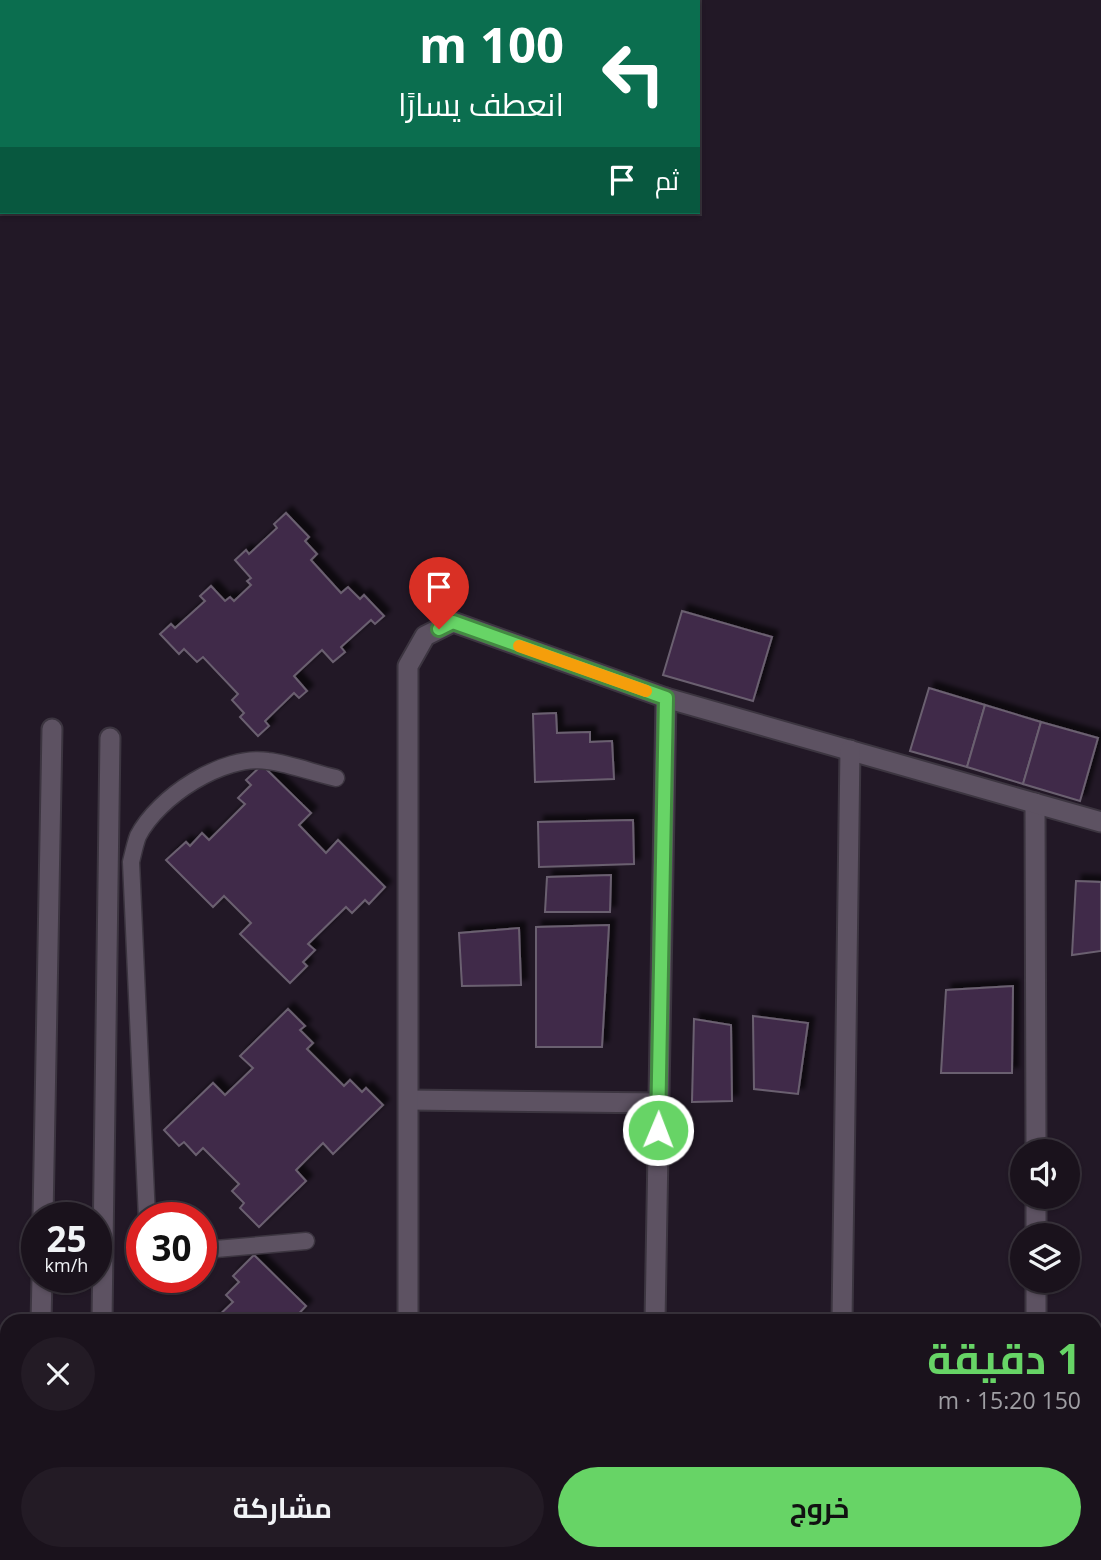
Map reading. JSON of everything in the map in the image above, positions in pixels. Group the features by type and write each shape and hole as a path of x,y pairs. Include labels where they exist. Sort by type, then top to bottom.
{"street":[{"path":"408,1314 408,666 425,636 453,622 666,698 1101,822"},
{"path":"655,1314 666,698"},
{"path":"43,1202 52,729"},
{"path":"102,1314 110,738"},
{"path":"842,1314 850,750"},
{"path":"1035,803 1036,1139"},
{"path":"409,1100 659,1103"},
{"path":"41,1314 42,1293"},
{"path":"1036,1293 1036,1314"}],"lane":[{"path":"146,1202 131,862 138,836 170,797 197,779 233,763 266,760 336,778"},
{"path":"107,979 135,979"},
{"path":"217,1247 306,1241"}],"building":[{"path":"286,513 309,537 305,541 317,554 311,560 341,593 348,587 360,599 364,595 384,616 375,624 371,620 341,647 345,652 333,662 322,650 294,676 307,691 299,698 294,693 265,721 269,726 258,736 240,717 244,713 232,700 238,694 203,657 197,662 184,649 179,654 160,634 171,624 175,628 205,601 200,596 211,586 225,601 230,597 234,601 251,585 247,581 251,578 235,560 246,550 249,554 277,528 274,524"},
{"path":"682,611 772,637 753,701 663,675"},
{"path":"929,688 985,705 967,767 910,751"},
{"path":"985,705 1041,722 1023,784 967,767"},
{"path":"556,713 557,733 590,732 590,742 612,741 614,779 535,782 533,714"},
{"path":"1041,722 1098,738 1080,801 1023,784"},
{"path":"262,765 311,813 299,825 326,853 338,840 385,887 369,904 365,900 352,913 346,907 308,944 315,950 303,962 307,966 290,983 240,934 251,923 224,896 213,907 166,860 186,842 190,846 202,833 209,840 245,804 238,798 251,785 246,780"},
{"path":"633,820 634,864 539,867 538,822"},
{"path":"611,875 610,912 545,912 547,877"},
{"path":"1076,881 1101,882 1101,951 1072,955"},
{"path":"609,925 602,1047 536,1047 536,927"},
{"path":"519,928 521,985 462,986 459,933"},
{"path":"1013,986 1012,1073 941,1073 946,990"},
{"path":"288,1009 305,1026 300,1030 313,1043 307,1049 344,1086 350,1080 362,1092 366,1088 383,1105 333,1154 323,1143 296,1170 306,1181 259,1227 240,1208 244,1203 232,1191 239,1184 203,1148 196,1155 184,1142 179,1146 164,1130 213,1083 225,1095 253,1068 240,1056"},
{"path":"753,1016 808,1023 798,1094 754,1089"},
{"path":"694,1019 731,1025 732,1101 692,1102"},
{"path":"254,1255 306,1306 299,1314 220,1314 233,1302 226,1295 239,1282 233,1276"}],"slow traffic":[{"path":"519,646 646,691"}],"route":[{"path":"439,629 453,622 666,698 658,1130"}]}
